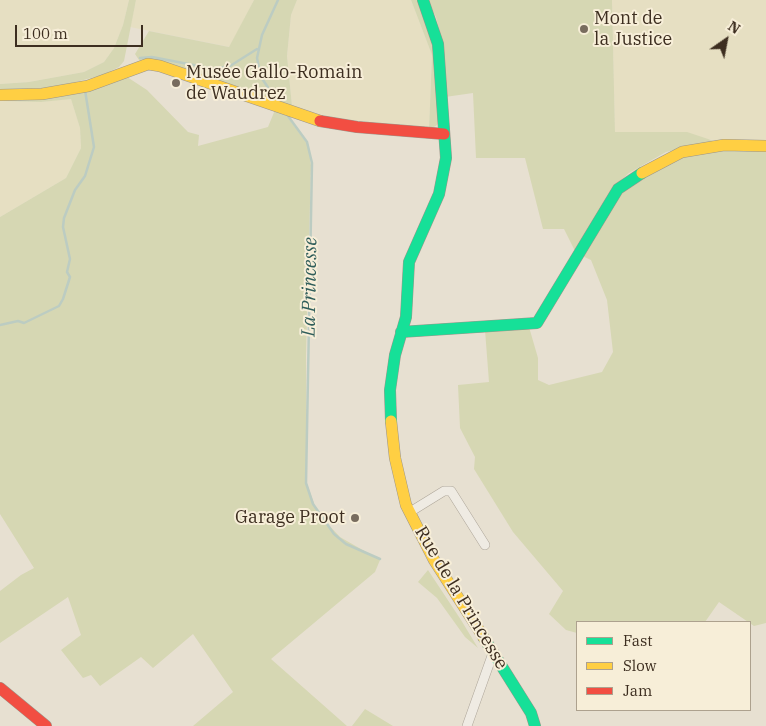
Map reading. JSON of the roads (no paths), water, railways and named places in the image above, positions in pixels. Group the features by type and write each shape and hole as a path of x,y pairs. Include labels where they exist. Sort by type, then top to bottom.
{"street":[{"name":"Rue de la Princesse","path":"422,0 438,44 446,158 443,180 435,204 411,252 407,273 406,316 392,369 390,408 398,474 410,512 439,569 531,713 536,726"},
{"path":"0,96 42,94 88,86 138,66 148,64 160,66 314,120 358,127 444,134"},
{"path":"401,332 537,323 618,188 641,173 682,152 724,145 766,146"},
{"path":"410,512 444,491 450,491 485,545"},
{"path":"467,726 493,653"},
{"path":"0,688 46,726"}],"waterway":[{"name":"La Princesse","path":"277,101 261,77 257,58 262,35 278,0"},
{"path":"140,58 152,57 214,69 230,66 257,49"},
{"path":"0,325 18,321 24,323 59,306 63,299 70,277 67,272 70,259 63,227 64,218 75,190 85,176 94,147 85,90"},
{"name":"La Princesse","path":"288,116 307,142 312,163 306,483 313,504 334,534 346,544 380,559"}],"place":[{"name":"Mont de la Justice","path":"584,29"},
{"name":"Musée Gallo-Romain de Waudrez","path":"176,83"},
{"name":"Garage Proot","path":"355,518"}]}
